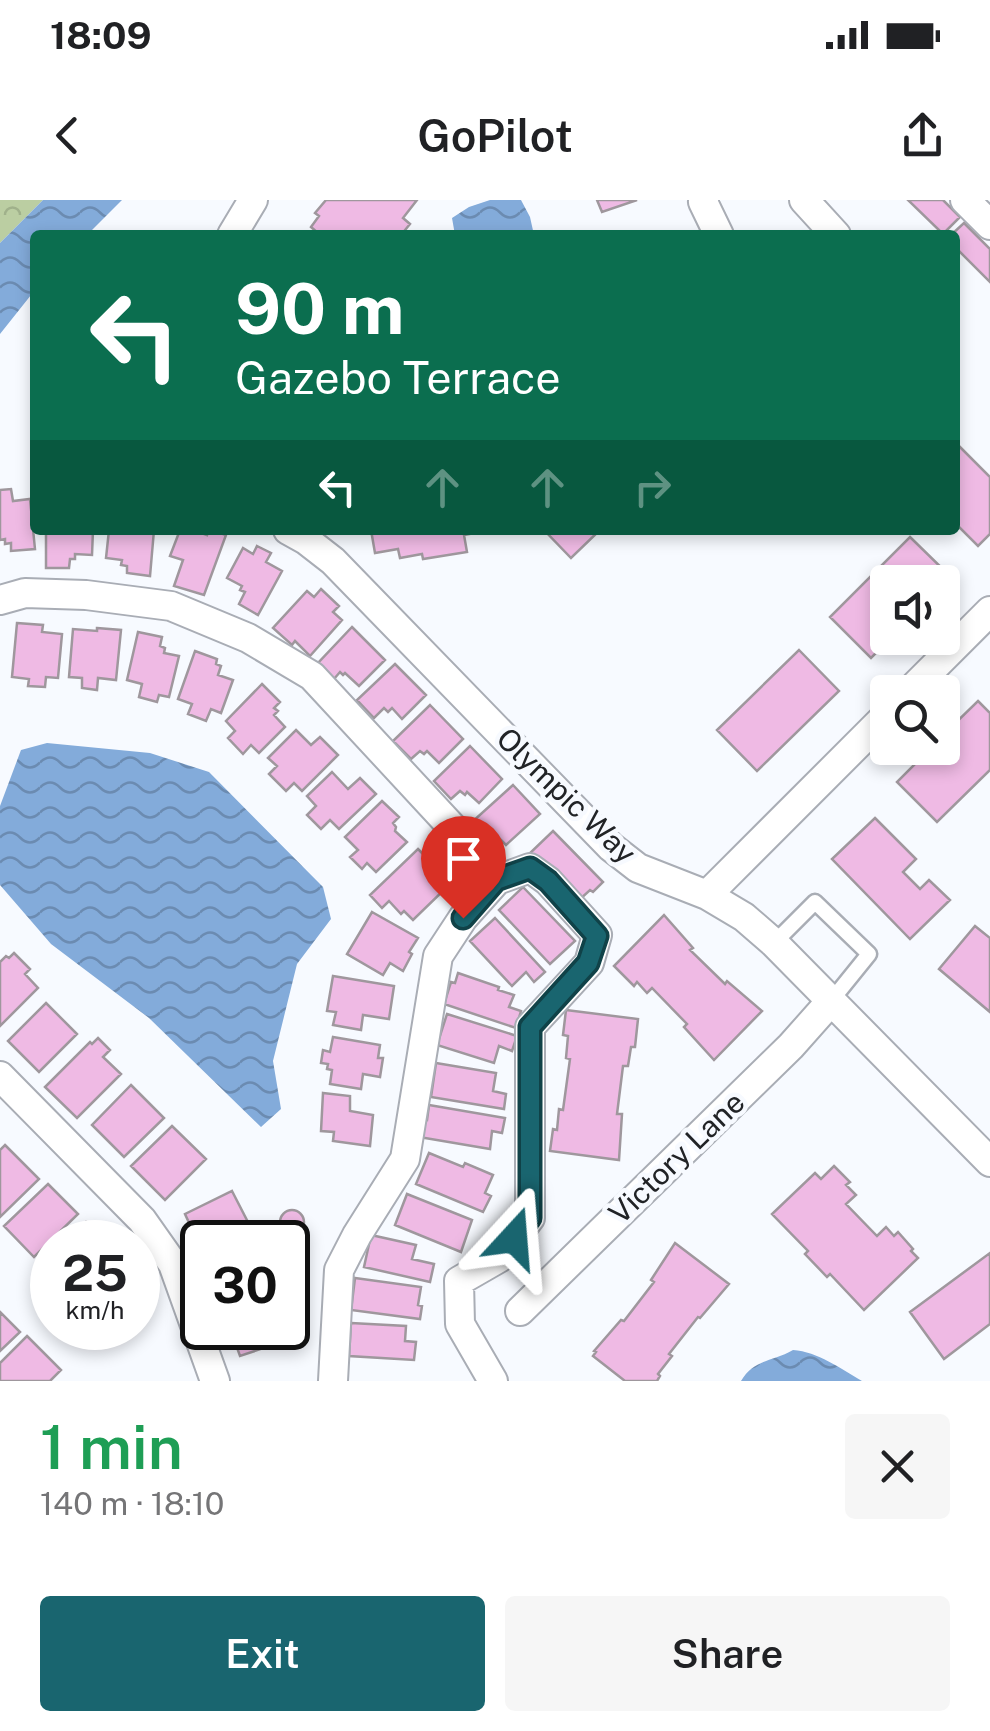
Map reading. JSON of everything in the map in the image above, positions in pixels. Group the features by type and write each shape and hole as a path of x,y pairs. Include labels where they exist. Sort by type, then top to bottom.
{"street":[{"path":"235,230 253,200"},
{"path":"704,200 717,230"},
{"path":"804,200 831,230"},
{"path":"966,200 990,225"},
{"name":"Olympic Way","path":"297,535 333,561 610,847 638,868 707,895 744,917 774,942 988,1158"},
{"path":"0,600 25,593 86,595 171,606 248,638 312,676 477,854 496,880"},
{"path":"926,675 990,612"},
{"path":"707,895 870,732"},
{"path":"333,1381 339,1270 404,1159 438,956 463,918 496,880 530,868 548,881 597,936 588,963 530,1027 530,1218 499,1258 459,1281 460,1324 493,1381"},
{"name":"Victory Lane","path":"520,1311 791,1046 831,1001"},
{"path":"0,1076 142,1220 173,1264 215,1381"}],"lane":[{"path":"774,942 815,902 869,954 831,1001"}],"green space":[{"path":"0,200 43,200 0,243"}],"water":[{"path":"43,200 122,200 92,230 30,230 30,296 0,334 0,243"},
{"path":"490,200 521,200 533,230 454,230 452,218"},
{"path":"47,743 150,753 209,772 323,887 331,919 297,964 273,1061 281,1109 261,1127 149,1018 51,944 0,885 0,806 21,750"},
{"path":"793,1350 820,1357 862,1381 741,1381 758,1365"}],"building":[{"path":"326,200 417,200 403,218 410,224 405,230 314,230 311,227 319,216 315,213"},
{"path":"597,200 637,200 602,212"},
{"path":"908,200 943,200 960,217 947,230 939,230"},
{"path":"964,223 990,249 990,282 960,252 960,230 956,230"},
{"path":"960,447 990,477 990,534 978,546 960,528"},
{"path":"11,489 13,501 30,499 30,535 34,535 35,549 11,551 11,543 0,540 0,490"},
{"path":"46,535 93,535 92,555 75,554 69,568 46,568"},
{"path":"108,535 154,535 150,576 127,573 122,560 106,558"},
{"path":"178,535 226,535 204,595 174,586 183,560 170,556"},
{"path":"372,535 464,535 467,552 423,559 422,554 400,558 398,549 375,553"},
{"path":"549,535 595,535 571,558"},
{"path":"910,537 939,565 882,565"},
{"path":"257,546 271,553 266,562 282,571 258,615 239,604 245,592 227,578 243,548 253,554"},
{"path":"870,577 870,655 874,655 871,658 830,617"},
{"path":"321,589 339,606 333,612 342,620 310,656 273,628 307,591 314,597"},
{"path":"17,623 43,625 42,632 62,634 58,678 46,677 45,687 28,686 29,679 12,677"},
{"path":"352,627 385,660 359,686 345,673 340,672 334,679 318,663"},
{"path":"73,629 121,630 116,680 98,678 97,690 82,688 82,678 69,677"},
{"path":"138,632 162,637 160,646 165,648 164,653 179,656 169,697 159,695 157,702 139,697 142,684 127,680"},
{"path":"799,650 839,691 757,771 717,730"},
{"path":"195,651 217,659 216,664 221,666 218,675 233,680 221,713 211,709 206,721 188,714 192,704 178,699"},
{"path":"395,664 426,695 402,719 392,708 388,712 384,708 374,718 357,700"},
{"path":"262,684 280,702 274,715 285,727 259,753 251,745 243,754 228,738 235,731 226,721"},
{"path":"978,701 990,713 990,770 937,822 897,782 914,765 960,765 960,718"},
{"path":"430,705 463,739 439,763 427,751 420,751 411,759 393,741"},
{"path":"296,730 311,745 320,737 338,755 302,791 294,783 286,791 269,774 277,766 268,758"},
{"path":"470,746 502,779 479,803 460,791 451,799 434,781"},
{"path":"332,772 348,789 360,778 376,794 339,829 330,820 321,829 307,815 316,806 307,796"},
{"path":"513,785 540,814 506,845 497,836 492,841 472,822"},
{"path":"382,801 399,817 393,823 395,831 407,842 376,872 367,863 362,869 350,857 358,850 345,837"},
{"path":"875,818 916,859 903,872 920,889 929,880 950,900 910,939 832,859"},
{"path":"553,831 603,882 577,902 528,855"},
{"path":"418,849 442,873 437,879 446,888 413,920 389,901 382,908 370,895"},
{"path":"523,887 575,941 550,964 499,910"},
{"path":"372,912 418,938 403,971 390,963 383,975 347,954"},
{"path":"664,915 693,948 690,950 725,984 727,981 762,1011 714,1060 684,1027 687,1024 652,988 647,993 637,982 634,986 614,966"},
{"path":"495,918 545,972 534,982 526,972 512,986 470,941"},
{"path":"975,926 990,938 990,1012 939,969"},
{"path":"14,953 30,969 25,974 38,988 0,1026 0,962"},
{"path":"458,973 514,995 509,1007 521,1011 516,1028 444,1004"},
{"path":"333,976 394,986 389,1019 363,1015 361,1030 333,1025 336,1012 327,1011"},
{"path":"46,1003 77,1034 39,1072 8,1041"},
{"path":"566,1010 638,1019 635,1047 631,1047 628,1066 623,1066 617,1114 622,1114 619,1160 550,1151 559,1109 563,1110 570,1059 566,1058 568,1036 563,1035"},
{"path":"447,1014 517,1036 512,1051 499,1046 494,1063 437,1045"},
{"path":"333,1037 380,1045 380,1077 363,1074 361,1089 330,1084 332,1070 321,1063 323,1050 330,1052"},
{"path":"98,1038 110,1050 103,1057 121,1074 77,1118 45,1087"},
{"path":"436,1063 496,1073 493,1091 506,1094 504,1109 431,1097"},
{"path":"131,1085 164,1118 124,1157 92,1125"},
{"path":"323,1093 350,1096 350,1111 373,1115 370,1146 333,1141 334,1132 321,1131"},
{"path":"429,1105 505,1118 502,1133 492,1131 490,1149 419,1137"},
{"path":"172,1126 206,1159 165,1200 131,1166"},
{"path":"5,1145 39,1179 0,1217 0,1150"},
{"path":"429,1153 493,1175 485,1193 491,1196 483,1212 416,1184"},
{"path":"834,1166 850,1182 846,1185 856,1195 846,1204 877,1236 886,1227 894,1236 898,1232 918,1258 864,1310 830,1274 827,1277 772,1214 815,1173 821,1179"},
{"path":"48,1184 78,1214 72,1220 30,1220 30,1253 4,1226"},
{"path":"232,1191 247,1220 188,1220 185,1214"},
{"path":"407,1194 472,1220 461,1252 395,1225"},
{"path":"292,1210 304,1220 280,1220"},
{"path":"371,1235 416,1245 412,1259 434,1264 430,1282 364,1267"},
{"path":"675,1243 729,1284 669,1354 672,1356 657,1381 625,1381 593,1356 594,1351 654,1282 651,1280"},
{"path":"990,1253 990,1324 944,1359 910,1312"},
{"path":"355,1278 421,1287 420,1319 351,1310"},
{"path":"0,1312 20,1332 0,1351"},
{"path":"351,1323 406,1326 405,1341 416,1342 414,1360 349,1356"},
{"path":"27,1336 30,1350 41,1350 61,1370 50,1381 0,1381 0,1363"}],"route":[{"path":"463,918 496,880 530,868 548,881 597,936 588,963 530,1027 530,1218 514,1238"}]}
